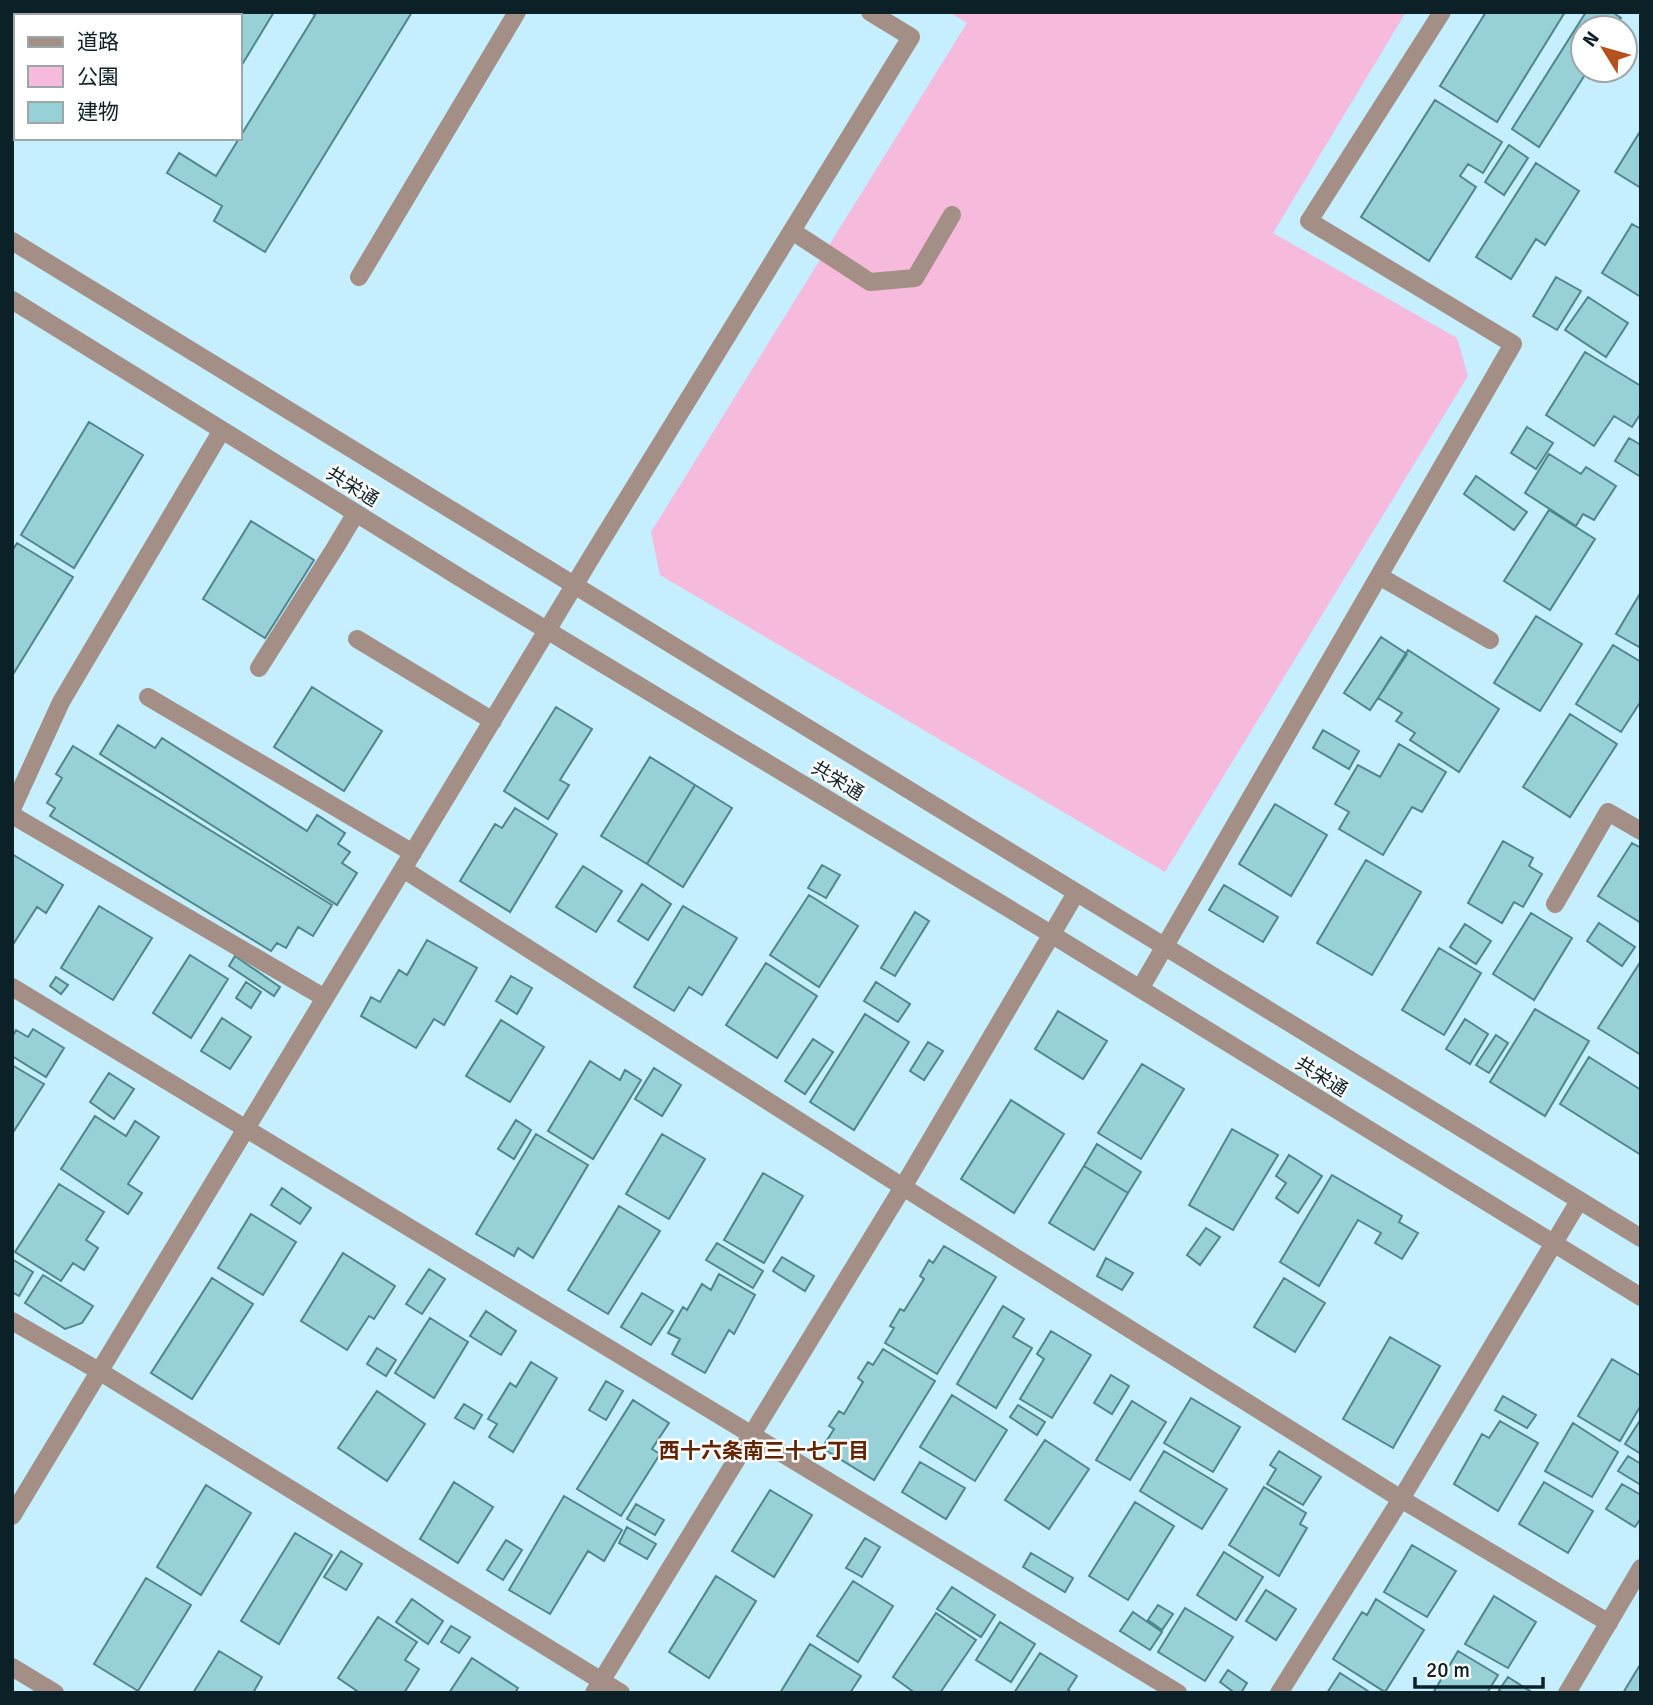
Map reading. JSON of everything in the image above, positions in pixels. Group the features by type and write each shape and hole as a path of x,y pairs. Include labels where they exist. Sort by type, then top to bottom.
{"street":[{"path":"359,276 517,12"},
{"path":"12,1516 575,585 911,37 870,12"},
{"path":"1140,989 1513,344 1309,222 1442,12"},
{"path":"792,232 870,282 915,278 952,215"},
{"name":"共栄通","path":"12,242 1641,1238"},
{"name":"共栄通","path":"12,300 1641,1297"},
{"path":"12,808 61,702 222,430"},
{"path":"260,668 356,513"},
{"path":"1379,576 1490,640"},
{"path":"357,639 493,721"},
{"path":"148,697 413,853"},
{"path":"1555,904 1608,812 1641,831"},
{"path":"12,816 325,998"},
{"path":"403,869 1401,1499 1609,1623"},
{"path":"598,1687 903,1187 1076,893"},
{"path":"12,987 1178,1693"},
{"path":"1279,1693 1401,1499 1579,1201"},
{"path":"12,1321 99,1371 598,1687 621,1693"},
{"path":"1567,1693 1641,1568"},
{"path":"12,1667 55,1693"}],"green space":[{"path":"949,12 1406,12 1273,233 1457,338 1468,376 1165,872 660,575 651,532 967,23"}],"building":[{"path":"274,12 242,65 242,14 207,14"},
{"path":"310,12 412,12 265,252 214,221 222,206 167,173 179,153 216,176 238,140 242,140 242,134 315,15"},
{"path":"1486,12 1565,12 1497,122 1440,86"},
{"path":"1612,12 1615,14 1585,14"},
{"path":"1569,39 1569,84 1579,84 1539,147 1512,129"},
{"path":"1435,100 1502,142 1483,173 1468,164 1460,176 1476,187 1429,261 1361,217"},
{"path":"1641,130 1641,188 1615,172"},
{"path":"1509,145 1528,158 1504,195 1485,182"},
{"path":"1536,163 1579,191 1545,245 1536,239 1511,279 1476,257"},
{"path":"1632,224 1641,229 1641,297 1602,273"},
{"path":"1556,277 1581,291 1557,330 1533,316"},
{"path":"1588,297 1628,323 1606,357 1565,330"},
{"path":"1585,352 1641,386 1641,413 1632,427 1614,416 1594,446 1546,415"},
{"path":"89,422 143,455 74,568 21,535"},
{"path":"1527,427 1553,443 1536,469 1511,453"},
{"path":"1629,438 1641,445 1641,477 1615,461"},
{"path":"1549,454 1581,474 1586,467 1616,486 1594,520 1583,514 1576,526 1525,493"},
{"path":"1476,476 1527,512 1514,530 1464,494"},
{"path":"1549,510 1595,539 1550,610 1504,581"},
{"path":"251,521 314,560 265,638 203,599"},
{"path":"17,543 73,577 12,676 12,551"},
{"path":"1641,592 1641,648 1616,634"},
{"path":"1536,616 1582,644 1540,711 1494,683"},
{"path":"1381,637 1407,654 1370,710 1344,693"},
{"path":"1613,645 1641,662 1641,701 1621,732 1576,704"},
{"path":"1408,650 1499,709 1459,772 1410,740 1415,733 1396,721 1402,713 1378,698"},
{"path":"312,687 382,731 344,791 274,747"},
{"path":"556,707 592,729 560,780 569,785 548,819 504,791"},
{"path":"1570,714 1617,744 1570,817 1523,787"},
{"path":"118,725 155,748 162,738 307,831 317,815 345,833 338,844 350,852 342,863 357,873 337,905 100,754"},
{"path":"1323,730 1359,751 1349,769 1313,748"},
{"path":"1399,744 1446,772 1422,812 1412,807 1383,855 1339,829 1349,812 1335,804 1358,765 1380,777"},
{"path":"73,746 332,905 313,936 298,927 286,948 277,943 271,951 50,816 55,808 47,803 62,778 56,774"},
{"path":"650,757 695,785 647,864 601,836"},
{"path":"695,785 732,808 683,887 647,864"},
{"path":"1275,804 1327,835 1291,896 1239,864"},
{"path":"515,808 557,834 510,912 460,881 495,824 502,828"},
{"path":"1503,841 1533,858 1529,866 1542,874 1523,907 1514,902 1502,923 1468,903"},
{"path":"1632,843 1641,848 1641,923 1598,896"},
{"path":"12,854 63,885 46,913 37,907 12,946"},
{"path":"1366,860 1421,892 1372,975 1317,943"},
{"path":"822,865 840,875 826,898 808,888"},
{"path":"583,866 622,891 596,932 556,907"},
{"path":"642,884 671,904 648,940 618,921"},
{"path":"1224,885 1278,917 1263,942 1209,910"},
{"path":"809,895 858,926 819,987 770,955"},
{"path":"99,906 152,938 113,1000 61,968"},
{"path":"683,906 737,938 702,995 689,987 674,1011 634,987"},
{"path":"915,912 929,921 895,976 881,968"},
{"path":"1531,913 1572,938 1534,1000 1493,974"},
{"path":"1599,923 1635,947 1622,966 1587,941"},
{"path":"1465,924 1491,941 1476,964 1450,947"},
{"path":"427,940 477,968 444,1025 434,1019 416,1048 361,1016 371,997 380,1002 399,970 407,975"},
{"path":"1439,948 1481,973 1444,1035 1402,1010"},
{"path":"190,955 228,979 191,1038 153,1013"},
{"path":"235,956 280,987 274,996 229,966"},
{"path":"1641,961 1641,1055 1598,1028"},
{"path":"766,963 817,996 777,1058 726,1025"},
{"path":"511,976 532,988 517,1014 496,1001"},
{"path":"56,977 68,985 61,994 50,986"},
{"path":"246,982 261,992 251,1008 236,998"},
{"path":"876,982 910,1004 898,1022 864,1001"},
{"path":"1535,1009 1589,1041 1545,1116 1490,1082"},
{"path":"1058,1011 1107,1041 1083,1079 1035,1049"},
{"path":"865,1014 909,1042 854,1130 810,1102"},
{"path":"222,1018 251,1037 230,1069 201,1051"},
{"path":"1465,1019 1488,1034 1470,1064 1446,1049"},
{"path":"501,1020 544,1047 510,1102 466,1076"},
{"path":"33,1029 64,1048 46,1077 12,1056 12,1037 16,1030 28,1037"},
{"path":"1496,1035 1508,1043 1489,1073 1476,1065"},
{"path":"813,1039 833,1052 805,1094 785,1081"},
{"path":"928,1042 943,1051 924,1080 910,1071"},
{"path":"1589,1057 1641,1090 1641,1155 1560,1104"},
{"path":"590,1061 620,1080 625,1070 641,1080 593,1159 548,1131"},
{"path":"1142,1064 1184,1089 1141,1159 1098,1133"},
{"path":"12,1065 44,1084 12,1134"},
{"path":"654,1068 681,1085 662,1116 635,1099"},
{"path":"109,1073 134,1089 114,1119 90,1102"},
{"path":"1011,1100 1064,1134 1014,1213 961,1179"},
{"path":"95,1116 126,1136 135,1121 159,1137 128,1184 142,1193 128,1214 61,1169"},
{"path":"516,1120 531,1130 514,1159 498,1149"},
{"path":"1232,1129 1278,1155 1233,1230 1189,1205"},
{"path":"536,1134 588,1165 533,1258 518,1248 514,1256 476,1234"},
{"path":"662,1134 705,1159 669,1219 626,1194"},
{"path":"1097,1144 1141,1172 1128,1193 1084,1166"},
{"path":"1289,1155 1322,1176 1298,1213 1276,1198 1286,1183 1276,1176"},
{"path":"1084,1166 1128,1193 1094,1250 1049,1223"},
{"path":"763,1173 803,1196 764,1263 724,1240"},
{"path":"1332,1175 1402,1216 1399,1222 1418,1233 1402,1259 1375,1243 1381,1233 1358,1220 1319,1286 1280,1262"},
{"path":"59,1184 104,1212 86,1240 98,1248 84,1270 73,1263 61,1281 15,1252"},
{"path":"282,1188 311,1208 300,1224 271,1205"},
{"path":"619,1206 660,1231 608,1314 568,1290"},
{"path":"251,1214 296,1242 263,1295 218,1268"},
{"path":"1206,1228 1220,1237 1200,1265 1187,1255"},
{"path":"717,1243 763,1271 753,1288 706,1260"},
{"path":"944,1246 996,1277 937,1374 885,1343 894,1328 890,1326 900,1309 904,1311 924,1279 920,1276 929,1260 933,1263"},
{"path":"343,1253 395,1286 374,1319 369,1316 347,1350 301,1321"},
{"path":"782,1257 814,1276 805,1291 773,1271"},
{"path":"1106,1258 1133,1273 1122,1290 1097,1276"},
{"path":"12,1259 33,1272 19,1296 12,1292"},
{"path":"429,1269 445,1279 422,1314 406,1304"},
{"path":"719,1274 755,1295 734,1334 729,1330 705,1373 672,1354 680,1339 668,1333 683,1307 687,1310 702,1284 711,1290"},
{"path":"43,1275 93,1306 82,1323 65,1329 25,1303"},
{"path":"212,1278 253,1304 192,1399 151,1373"},
{"path":"1284,1278 1325,1303 1295,1352 1254,1327"},
{"path":"642,1293 673,1311 651,1345 621,1327"},
{"path":"1003,1306 1024,1319 1013,1337 1032,1348 996,1408 957,1384"},
{"path":"486,1311 516,1331 501,1355 470,1336"},
{"path":"430,1318 468,1342 434,1398 395,1373"},
{"path":"1051,1331 1091,1355 1052,1418 1020,1399 1044,1359 1037,1354"},
{"path":"1390,1337 1440,1366 1393,1448 1343,1419"},
{"path":"377,1348 396,1360 386,1376 367,1364"},
{"path":"883,1349 935,1381 874,1480 822,1448 834,1429 829,1426 839,1411 844,1414 863,1382 858,1378 868,1362 873,1365"},
{"path":"1612,1359 1641,1376 1641,1405 1620,1441 1578,1416"},
{"path":"531,1362 557,1378 513,1452 489,1437 497,1424 488,1419 510,1383 516,1387"},
{"path":"1111,1375 1129,1386 1112,1414 1094,1403"},
{"path":"606,1381 623,1391 606,1420 589,1410"},
{"path":"377,1391 425,1424 387,1481 338,1448"},
{"path":"952,1395 1007,1430 975,1481 920,1447"},
{"path":"1503,1396 1536,1415 1527,1428 1495,1410"},
{"path":"1191,1398 1240,1427 1213,1472 1164,1443"},
{"path":"633,1400 669,1423 652,1449 660,1454 621,1516 577,1489"},
{"path":"1132,1401 1166,1422 1130,1480 1096,1460"},
{"path":"464,1404 482,1415 474,1429 455,1418"},
{"path":"1018,1405 1045,1422 1037,1435 1010,1417"},
{"path":"1641,1419 1641,1454 1625,1444"},
{"path":"1500,1421 1538,1443 1498,1511 1454,1484 1482,1434 1489,1438"},
{"path":"1573,1423 1618,1452 1592,1497 1545,1471"},
{"path":"1045,1440 1089,1469 1049,1529 1005,1500"},
{"path":"1164,1451 1227,1489 1202,1529 1140,1491"},
{"path":"1279,1451 1321,1477 1303,1505 1267,1484 1276,1469 1270,1465"},
{"path":"1628,1456 1641,1464 1641,1485 1618,1471"},
{"path":"920,1462 965,1488 946,1519 902,1492"},
{"path":"454,1482 493,1507 458,1563 420,1539"},
{"path":"1544,1482 1593,1511 1568,1553 1519,1524"},
{"path":"1622,1484 1641,1495 1641,1518 1635,1527 1606,1509"},
{"path":"206,1485 251,1513 201,1595 157,1567"},
{"path":"1264,1487 1306,1513 1300,1524 1307,1528 1279,1576 1229,1545"},
{"path":"770,1490 812,1515 774,1577 732,1551"},
{"path":"564,1496 622,1530 604,1561 588,1551 550,1614 509,1590"},
{"path":"1135,1502 1174,1526 1128,1600 1089,1576"},
{"path":"636,1504 664,1520 655,1535 627,1519"},
{"path":"627,1527 656,1544 647,1559 619,1543"},
{"path":"295,1533 332,1555 279,1644 241,1621"},
{"path":"865,1538 880,1547 862,1577 846,1568"},
{"path":"506,1540 522,1550 503,1580 487,1570"},
{"path":"1412,1545 1456,1571 1427,1617 1384,1592"},
{"path":"341,1551 362,1564 346,1590 324,1577"},
{"path":"1224,1552 1263,1577 1236,1620 1197,1595"},
{"path":"1031,1553 1073,1578 1065,1592 1023,1567"},
{"path":"716,1576 756,1601 709,1678 669,1652"},
{"path":"146,1578 191,1605 138,1691 94,1664"},
{"path":"853,1581 893,1606 858,1662 817,1636"},
{"path":"952,1587 995,1615 981,1637 937,1609"},
{"path":"1266,1590 1296,1609 1276,1640 1246,1621"},
{"path":"1494,1596 1536,1622 1508,1668 1465,1644"},
{"path":"412,1599 443,1621 428,1644 396,1622"},
{"path":"1376,1599 1424,1630 1385,1692 1333,1659 1362,1612 1367,1615"},
{"path":"1158,1605 1173,1614 1162,1630 1148,1620"},
{"path":"1185,1608 1233,1637 1205,1681 1158,1652"},
{"path":"1133,1612 1162,1632 1150,1650 1120,1631"},
{"path":"936,1613 976,1640 940,1693 915,1693 893,1677"},
{"path":"378,1617 417,1642 405,1660 419,1669 404,1693 360,1693 338,1678"},
{"path":"1000,1622 1035,1644 1011,1682 976,1660"},
{"path":"451,1626 470,1637 459,1653 441,1642"},
{"path":"810,1644 861,1676 850,1693 780,1693"},
{"path":"219,1651 262,1677 253,1693 193,1693"},
{"path":"1458,1651 1498,1675 1487,1693 1433,1693"},
{"path":"1040,1653 1077,1676 1068,1690 1072,1693 1014,1693"},
{"path":"472,1658 518,1688 515,1693 449,1693"},
{"path":"1640,1665 1641,1693 1623,1693"},
{"path":"1228,1670 1247,1683 1241,1693 1235,1693 1220,1682"},
{"path":"1340,1673 1371,1693 1327,1693"},
{"path":"1508,1677 1533,1693 1503,1693 1499,1690"}],"district":[{"name":"西十六条南三十七丁目","path":"764,1451"}]}
